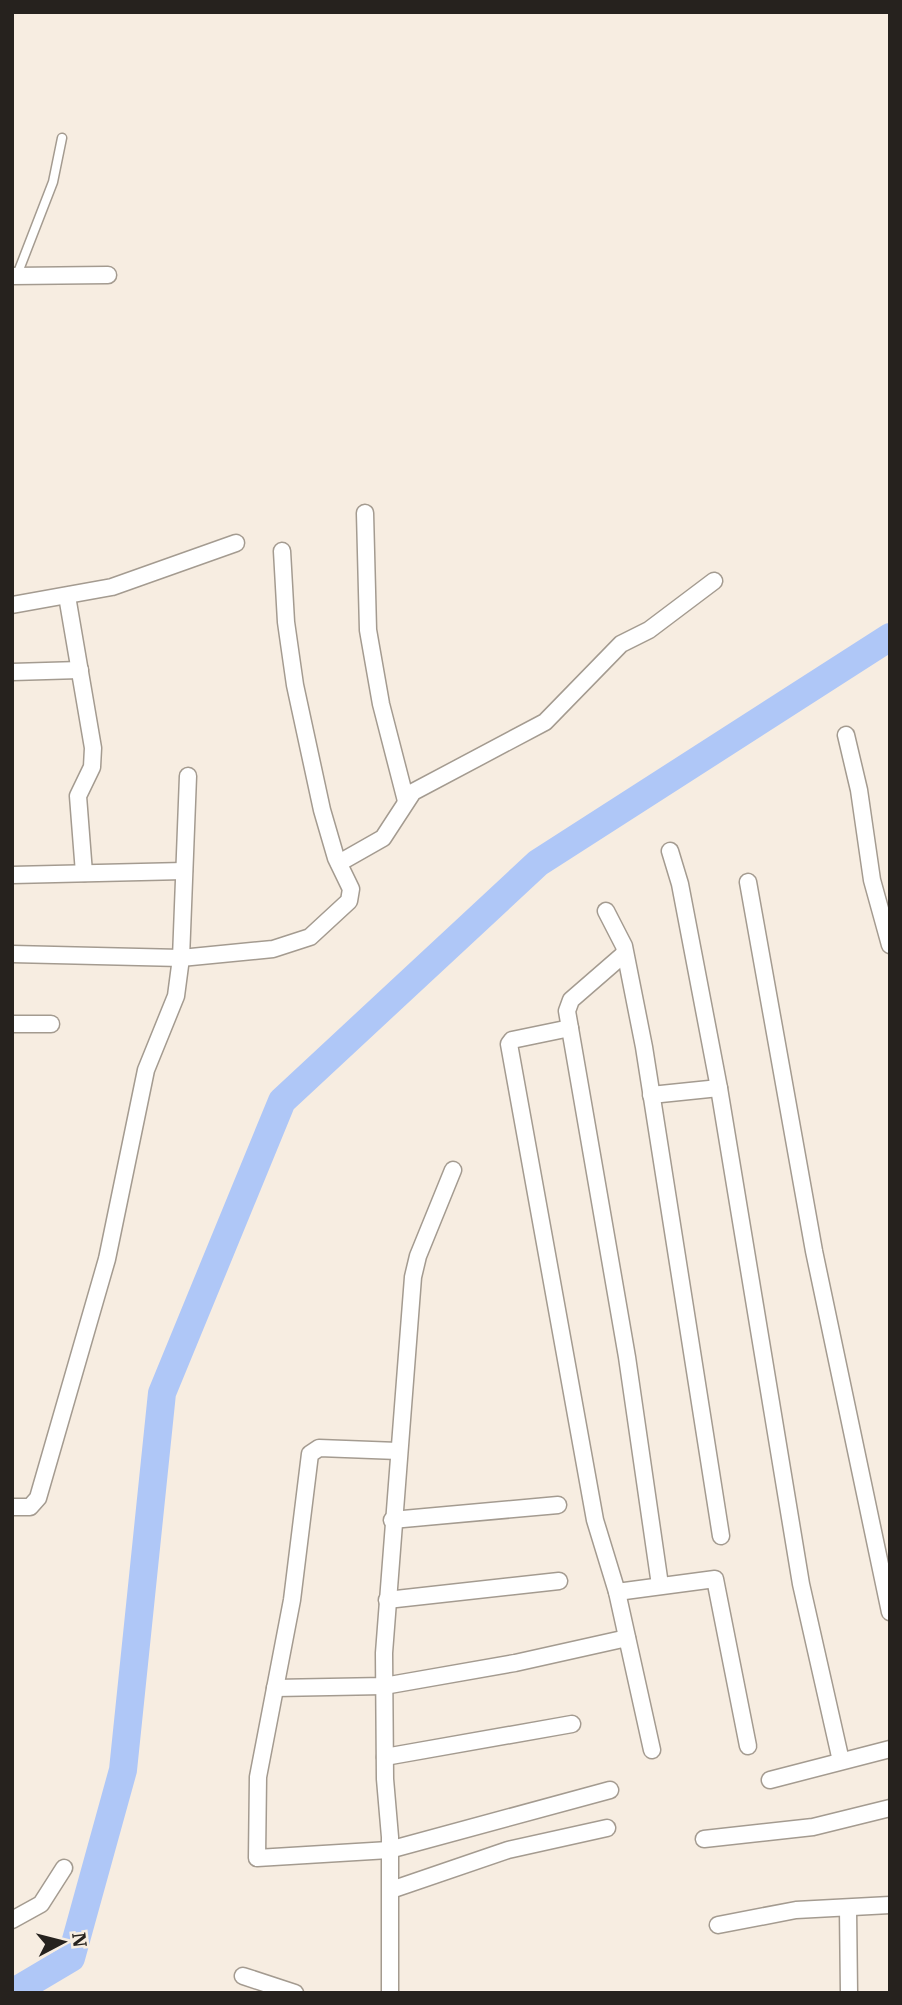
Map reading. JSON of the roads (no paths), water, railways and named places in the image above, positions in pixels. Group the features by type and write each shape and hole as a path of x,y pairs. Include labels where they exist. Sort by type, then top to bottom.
{"street":[{"path":"15,275 108,275"},
{"path":"365,513 368,630 380,704 406,801"},
{"path":"12,605 125,583 236,543"},
{"path":"12,954 181,958 273,949 310,937 351,897 351,889 321,810 295,685 286,622 282,551"},
{"path":"339,863 383,838 406,801 417,789 545,722 621,644 649,630 714,581"},
{"path":"67,596 94,759 78,796 84,873"},
{"path":"12,672 80,670"},
{"path":"846,735 859,790 872,880 890,945"},
{"path":"12,1507 30,1507 38,1498 107,1259 146,1070 176,996 181,958 188,776"},
{"path":"670,851 682,896 719,1087 801,1584 841,1761"},
{"path":"12,875 184,871"},
{"path":"748,882 816,1263 890,1612"},
{"path":"606,911 621,939 651,1096 721,1536"},
{"path":"624,954 569,1004 570,1028 627,1357 660,1585"},
{"path":"12,1024 51,1024"},
{"path":"570,1028 512,1040 509,1044 595,1520 617,1592 652,1750"},
{"path":"651,1096 719,1087"},
{"path":"390,1993 391,1890 384,1686 392,1520 414,1277 418,1256 453,1170"},
{"path":"398,1451 319,1448 312,1451 292,1600 258,1777 257,1858 389,1850 610,1790"},
{"path":"392,1520 558,1505"},
{"path":"617,1592 715,1579 748,1746"},
{"path":"387,1600 559,1581"},
{"path":"275,1688 384,1686 515,1663 627,1638"},
{"path":"385,1757 572,1724"},
{"path":"770,1780 890,1749"},
{"path":"704,1839 813,1827 890,1808"},
{"path":"391,1890 508,1850 607,1828"},
{"path":"12,1920 41,1904 64,1868"},
{"path":"718,1924 796,1910 890,1905"},
{"path":"848,1909 849,1993"},
{"path":"243,1976 295,1993"}],"lane":[{"path":"15,275 53,182 62,138"}],"waterway":[{"path":"12,1993 71,1958 123,1770 162,1393 282,1101 538,863 890,637"}]}
